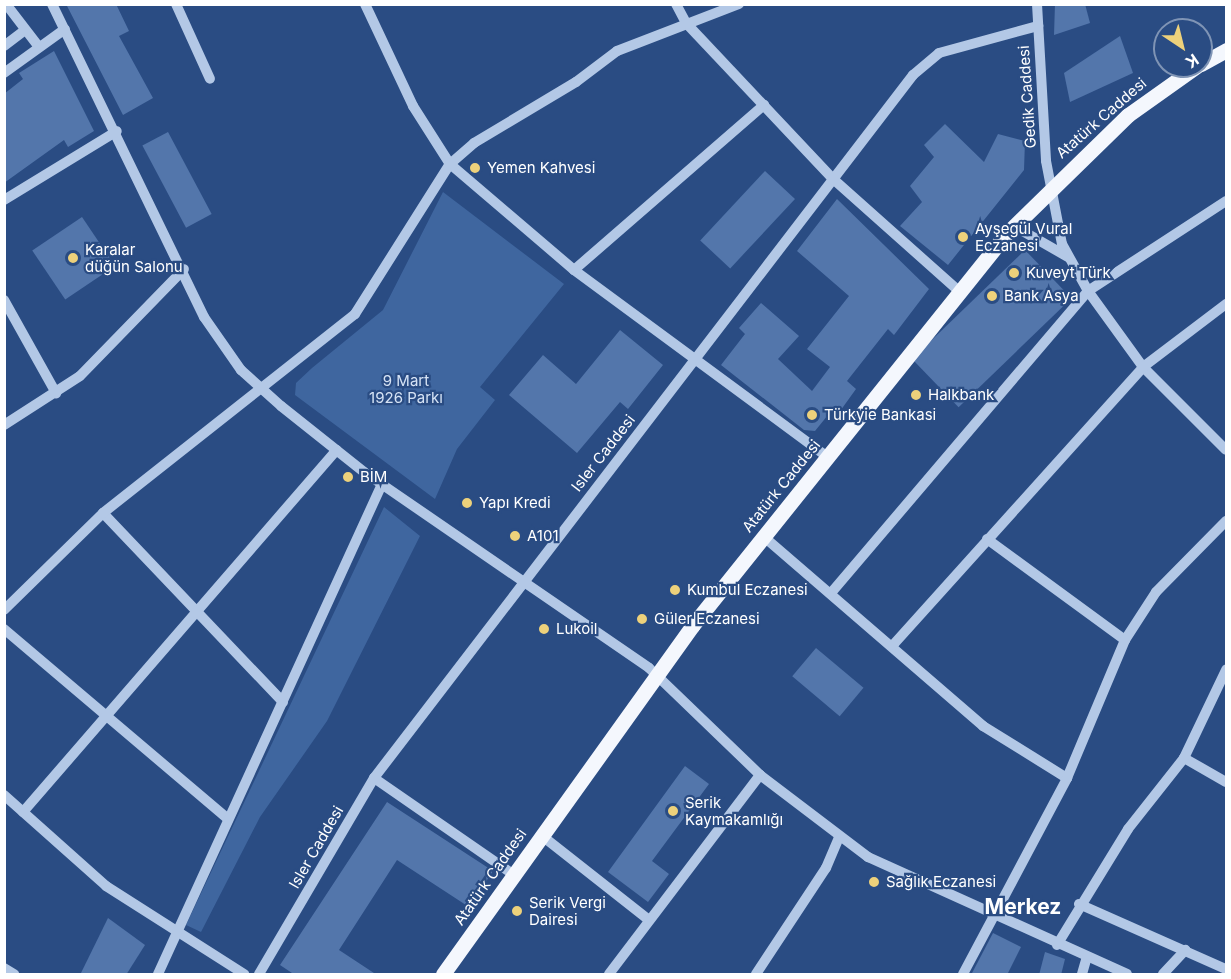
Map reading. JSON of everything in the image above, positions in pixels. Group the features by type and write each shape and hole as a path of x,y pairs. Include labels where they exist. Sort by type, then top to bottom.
{"main road":[{"path":"1213,58 1227,50"},
{"name":"Atatürk Caddesi","path":"443,975 657,675 763,536 1014,226 1051,187 1128,115 1180,78"}],"street":[{"path":"6,4 39,47"},
{"path":"177,4 210,79"},
{"path":"365,4 413,106 450,164 574,270 697,357 828,457"},
{"path":"676,4 686,23 832,178 960,292"},
{"path":"4,610 103,513 260,386 355,314 450,164 617,51 739,4"},
{"name":"Gedik Caddesi","path":"1036,4 1051,187 1068,257"},
{"path":"53,5 117,130 184,269 204,317 260,386 382,484 657,675 760,775 839,838 868,857 996,911 1057,945 1127,975"},
{"name":"Isler Caddesi","path":"259,975 374,778 832,178 914,75 939,53 1038,26"},
{"path":"4,73 65,29"},
{"path":"4,46 25,30"},
{"path":"574,270 764,105"},
{"path":"4,200 117,130"},
{"path":"831,593 1088,291 1227,201"},
{"path":"1014,226 1068,257 1088,291 1143,367 1227,450"},
{"path":"4,425 80,376 184,269"},
{"path":"4,300 56,393"},
{"path":"893,645 1143,367 1227,304"},
{"path":"23,812 195,609 264,538 337,450"},
{"path":"158,975 382,484"},
{"path":"103,513 283,702"},
{"path":"963,975 1067,778 1125,640 1156,592 1227,521"},
{"path":"763,536 893,645 983,726 1067,778"},
{"path":"987,539 1125,640"},
{"path":"4,629 228,819"},
{"path":"1057,945 1079,904 1184,758 1227,670"},
{"path":"1184,758 1227,782"},
{"path":"609,975 760,775"},
{"path":"374,778 514,875"},
{"path":"4,795 106,886 244,975"},
{"path":"541,835 649,920"},
{"path":"756,975 826,868 839,838"},
{"path":"1079,904 1227,969"},
{"path":"1163,975 1185,950"},
{"path":"1082,975 1087,957"},
{"path":"4,968 14,975"}],"green space":[{"name":"9 Mart 1926 Parkı","path":"443,192 564,284 480,387 495,400 457,449 435,499 295,395 296,383 383,310"},
{"path":"384,507 420,536 327,721 260,817 201,932 186,925"}],"building":[{"path":"66,4 116,4 129,31 119,36 153,98 123,115"},
{"path":"1055,4 1085,4 1090,23 1054,35"},
{"path":"1120,36 1133,73 1070,102 1064,73"},
{"path":"54,51 94,131 68,147 64,140 4,183 4,94 23,79 19,73"},
{"path":"945,124 984,162 998,134 1025,141 1024,170 948,265 900,226 922,202 910,186 934,157 924,145"},
{"path":"168,132 212,214 186,228 142,146"},
{"path":"765,171 795,199 730,268 700,240"},
{"path":"837,199 929,289 894,335 888,329 847,381 856,389 838,414 832,410 815,431 804,430 721,365 745,334 739,328 761,303 799,336 778,359 812,391 830,367 807,349 849,296 797,251"},
{"name":"Karalar düğün Salonu","path":"82,217 115,266 65,299 32,251"},
{"path":"1025,250 1072,298 959,407 912,359"},
{"path":"620,330 663,365 628,409 620,402 577,453 509,395 543,355 576,384"},
{"path":"816,648 863,688 840,716 792,676"},
{"path":"685,766 709,784 652,861 669,874 648,902 608,872"},
{"path":"387,802 493,871 469,907 397,860 339,950 377,975 295,975 280,965"},
{"path":"108,918 145,945 126,975 80,975"},
{"path":"993,933 1021,947 1007,975 971,975"},
{"path":"1045,952 1065,959 1061,975 1039,975"}],"place":[{"name":"Yemen Kahvesi","path":"475,168"},
{"name":"Ayşegül Vural Eczanesi","path":"963,237"},
{"name":"Karalar düğün Salonu","path":"73,258"},
{"name":"Kuveyt Türk","path":"1014,273"},
{"name":"Bank Asya","path":"992,296"},
{"name":"Halkbank","path":"916,395"},
{"name":"Türkyie Bankasi","path":"812,415"},
{"name":"BİM","path":"348,477"},
{"name":"Yapı Kredi","path":"467,503"},
{"name":"A101","path":"515,536"},
{"name":"Kumbul Eczanesi","path":"675,590"},
{"name":"Güler Eczanesi","path":"642,619"},
{"name":"Lukoil","path":"544,629"},
{"name":"Serik Kaymakamlığı","path":"673,811"},
{"name":"Sağlık Eczanesi","path":"874,882"},
{"name":"Serik Vergi Dairesi","path":"517,911"}],"district":[{"name":"Merkez","path":"1023,907"}]}
